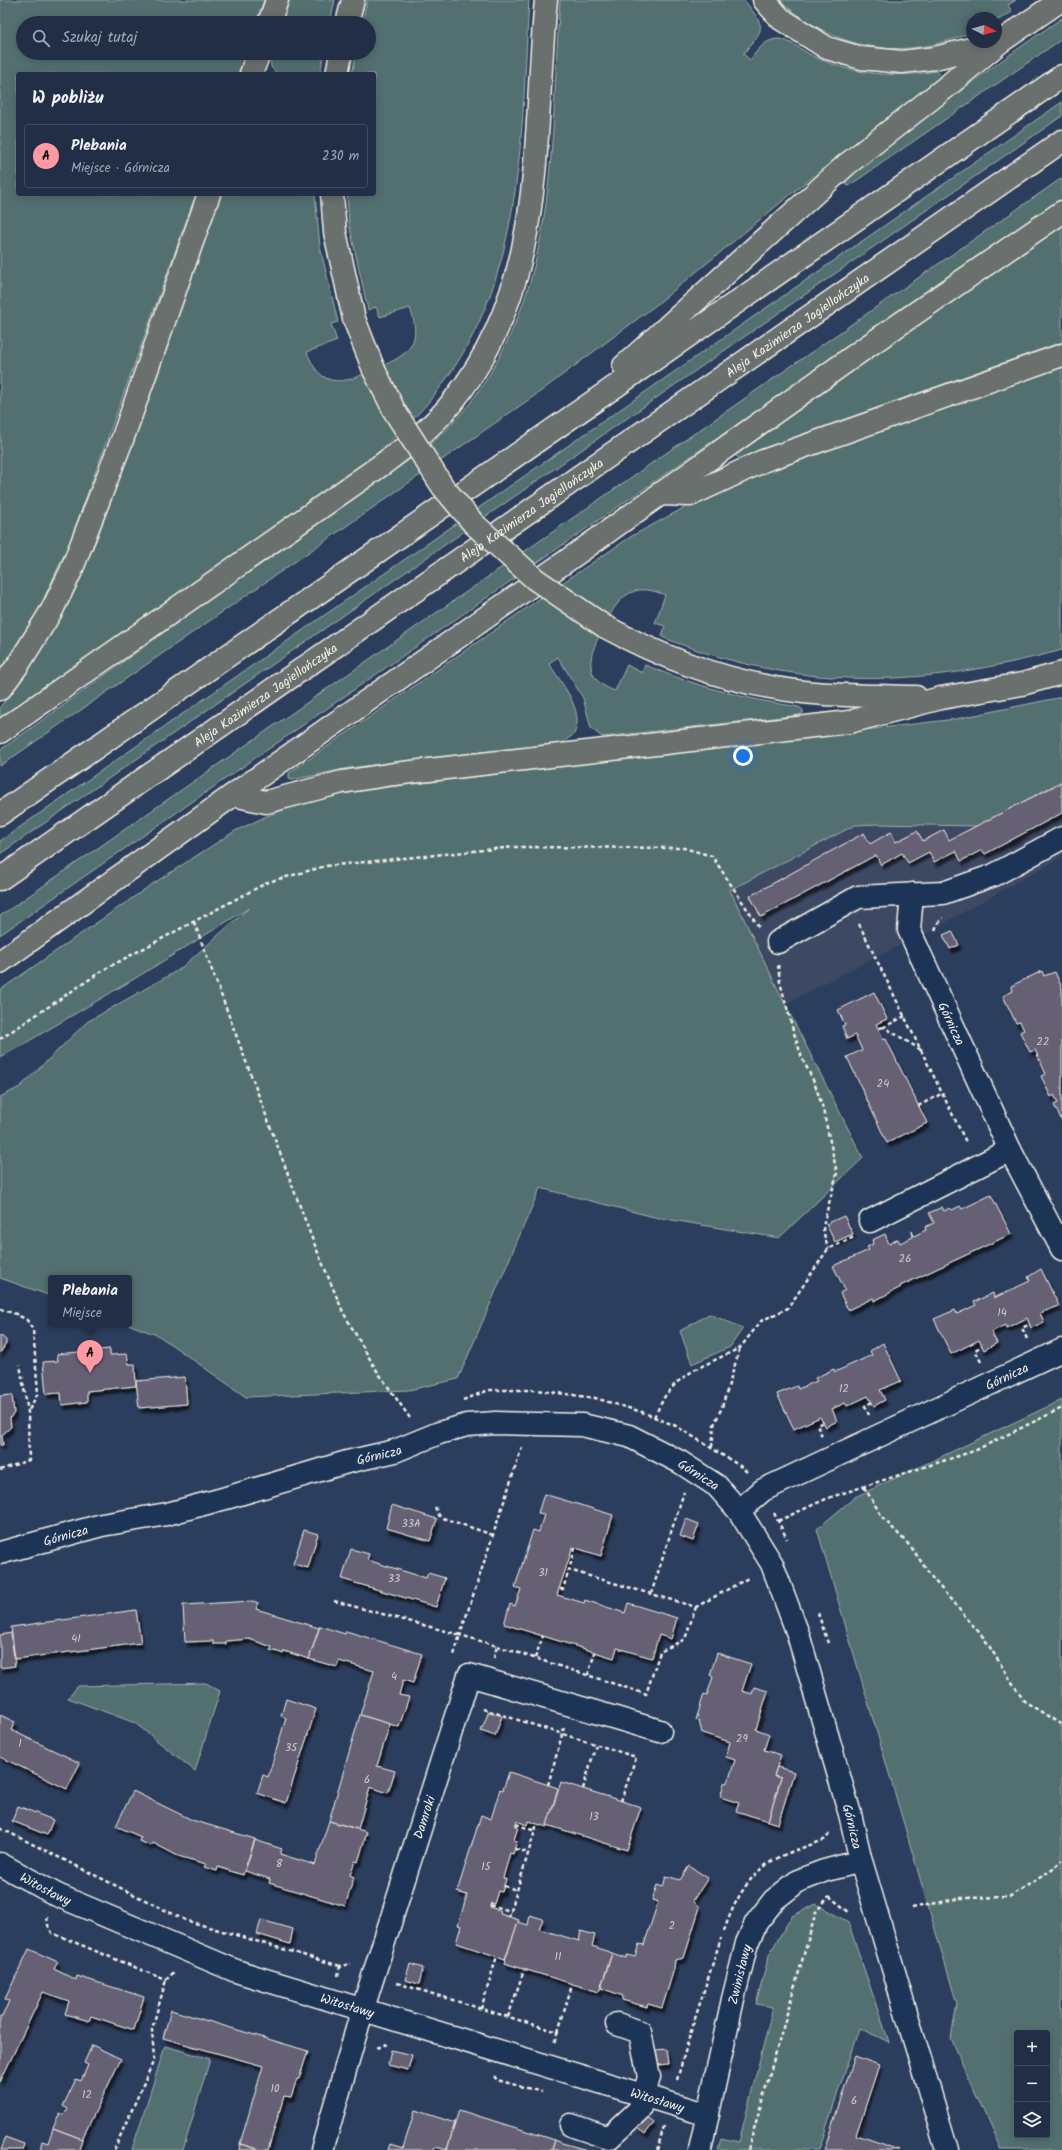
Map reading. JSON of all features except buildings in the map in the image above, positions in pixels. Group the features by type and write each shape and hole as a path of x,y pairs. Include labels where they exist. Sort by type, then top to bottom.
{"highway":[{"path":"271,16 277,0"},
{"path":"349,16 353,0"},
{"path":"0,732 387,461 418,437 454,401 475,370 495,333 511,295 522,257 535,170 546,0"},
{"path":"764,0 781,19 827,48 861,58 902,62 935,58 976,48"},
{"path":"1002,41 1061,0"},
{"path":"558,426 846,165 946,88 993,48"},
{"path":"252,72 256,60"},
{"path":"337,72 340,60"},
{"path":"0,814 1062,76"},
{"name":"Aleja Kazimierza Jagiellończyka","path":"0,879 1062,141"},
{"path":"0,690 18,665 52,610 71,571 122,440 208,196"},
{"path":"332,196 335,232 354,319 374,370 395,412 443,487 474,524 535,579 604,626 637,644 700,670 730,678 802,692 941,698"},
{"path":"0,962 233,795 582,550 659,494 927,305 1062,212"},
{"path":"659,494 690,495 763,461 1062,355"},
{"path":"233,795 266,802 342,782 394,774 849,722 941,698 1022,684 1062,674"}],"street":[{"path":"772,945 858,897 943,893 994,875 1062,838"},
{"name":"Górnicza","path":"912,894 909,930 1010,1150 1062,1249"},
{"path":"870,1220 1010,1150"},
{"name":"Górnicza","path":"739,1511 763,1490 1062,1350"},
{"name":"Górnicza","path":"0,1553 102,1525 189,1508 395,1450 460,1427 495,1423 582,1425 629,1436 680,1462 717,1486 739,1511 772,1564 798,1634 850,1814 861,1861 947,2150"},
{"name":"Damroki","path":"322,2150 363,2008 469,1675 660,1731"},
{"name":"Zwinisławy","path":"700,2150 742,1962 747,1943 756,1923 774,1900 798,1881 824,1871 861,1861"},
{"name":"Witosławy","path":"0,1864 57,1895 236,1971 363,2008 708,2115"},
{"path":"571,2125 609,2138 639,2110 649,2077 640,2032 617,2024"}],"path":[{"path":"0,1039 105,969 268,882 326,866 514,847 684,848 712,856 772,945 793,1030 802,1058 814,1082 822,1105 837,1173 823,1230 828,1249"},
{"path":"848,902 978,1166"},
{"path":"194,922 311,1236 343,1312 376,1368 411,1419"},
{"path":"879,1028 905,1016"},
{"path":"884,1027 922,1050"},
{"path":"918,1106 943,1093"},
{"path":"712,1447 714,1425 722,1407 740,1348 761,1321 788,1308 828,1249 859,1234 870,1220"},
{"path":"0,1309 16,1314 27,1320 33,1330 38,1393 28,1412"},
{"path":"1030,1324 1022,1328 1030,1345"},
{"path":"982,1346 975,1350 984,1367"},
{"path":"654,1417 665,1396 676,1383 694,1370 740,1348"},
{"path":"0,1470 29,1460 28,1412 20,1365"},
{"path":"455,1402 489,1390 536,1390 595,1398 654,1417 676,1426 712,1447 740,1466 763,1490 790,1546"},
{"path":"872,1402 865,1406 872,1421"},
{"path":"778,1521 828,1498 974,1451 1062,1408"},
{"path":"822,1437 817,1425 823,1422"},
{"path":"453,1658 523,1444"},
{"path":"864,1487 883,1518 912,1547 933,1579 984,1638 1024,1701 1062,1726"},
{"path":"650,1594 684,1490 690,1493"},
{"path":"436,1507 440,1517 493,1534"},
{"path":"560,1589 563,1589 575,1548"},
{"path":"569,1570 696,1607"},
{"path":"334,1601 497,1646 646,1694 660,1652 685,1639 696,1607 754,1574"},
{"path":"817,1611 829,1649"},
{"path":"535,1658 543,1636"},
{"path":"497,1646 479,1708 636,1757 621,1801"},
{"path":"588,1675 596,1652"},
{"path":"548,1785 571,1705"},
{"path":"583,1789 596,1745"},
{"path":"516,1824 535,1831"},
{"path":"509,1917 537,1824"},
{"path":"0,1828 185,1920 340,1966 354,1964"},
{"path":"818,1843 826,1839 830,1833"},
{"path":"515,1849 529,1853"},
{"path":"912,1908 961,1898 1010,1897 1052,1870 1062,1860"},
{"path":"504,1886 517,1890"},
{"path":"748,2150 816,1912 829,1896 853,1915"},
{"path":"490,1905 511,1911"},
{"path":"48,1916 48,1925 52,1933 166,1980"},
{"path":"481,2009 498,1956"},
{"path":"332,1999 340,1966"},
{"path":"114,2150 154,2060 152,2029 166,1980 178,1969"},
{"path":"508,2017 524,1970"},
{"path":"399,1976 397,1984 558,2032"},
{"path":"560,2046 553,2044 572,1984"}],"shaded area":[{"path":"1062,781 1062,857 928,932 785,1004 730,890 855,825 977,826"}],"green space":[{"path":"0,0 264,0 258,16 16,16 16,60 243,60 239,72 16,72 16,196 195,196 70,542 38,611 0,670"},
{"path":"288,0 335,0 332,16 282,16"},
{"path":"367,0 529,0 524,101 514,201 504,250 489,298 469,343 434,396 409,423 374,456 0,723 0,707 23,678 59,619 96,541 219,196 315,196 320,247 338,322 331,324 337,341 307,352 319,373 326,378 334,380 343,380 362,375 403,355 413,341 415,332 414,321 410,308 380,317 376,307 368,310 349,224 347,196 376,196 376,72 352,72 355,60 376,60 376,16 364,16"},
{"path":"560,0 744,0 756,16 760,27 756,38 743,54 750,60 765,43 778,39 798,47 812,56 846,68 876,74 906,74 937,71 941,76 796,190 656,305 537,394 0,766 0,750 240,577 422,450 447,429 469,405 496,363 517,319 530,282 539,243 546,203 550,162"},
{"path":"779,0 1016,0 1008,5 1012,12 1002,18 1002,12 966,12 966,34 946,41 920,47 895,49 871,46 847,40 824,31 801,17"},
{"path":"1062,18 1062,39 853,183 848,186 846,185 846,179 899,137"},
{"path":"270,60 323,60 320,72 275,72 271,67"},
{"path":"1062,102 1062,116 0,854 0,841"},
{"path":"1062,178 1062,199 0,935 0,916"},
{"path":"1062,225 1062,342 739,458 735,455 737,450"},
{"path":"1062,367 1062,650 1010,663 959,672 909,677 860,678 811,675 762,668 712,655 662,637 665,626 655,623 665,595 650,590 639,590 629,593 620,600 610,614 595,644 591,662 592,671 596,679 603,685 615,691 627,665 642,673 645,665 664,673 720,691 799,707 803,710 803,713 799,715 602,737 591,728 583,698 558,657 549,663 570,697 577,716 577,725 574,734 562,743 349,768 292,780 289,779 289,773 571,577 632,536 693,503 749,478"},
{"path":"1062,697 1062,781 977,826 855,825 730,890 785,1004 863,1158 779,1238 654,1217 540,1188 458,1379 409,1390 246,1397 159,1336 132,1326 132,1275 48,1275 48,1295 0,1278 0,1097 20,1087 87,1022 180,969 249,908 134,979 0,1058 0,990 151,885 235,831 267,816 308,801 364,790 956,719"},
{"path":"709,1314 743,1328 730,1347 692,1364 680,1331"},
{"path":"1062,1400 1062,2150 1001,2150 951,2038 957,2004 817,1529 855,1497"},
{"path":"206,1683 220,1691 195,1771 135,1723 68,1698 78,1686"},
{"path":"816,1904 848,1922 889,2042 859,2028 819,2150 718,2150 721,2138 739,2142 773,2007 756,2004 769,1955 792,1916"},
{"path":"165,2046 210,2059 183,2150 132,2150"}],"place":[{"name":"Plebania","path":"90,1373"}]}
